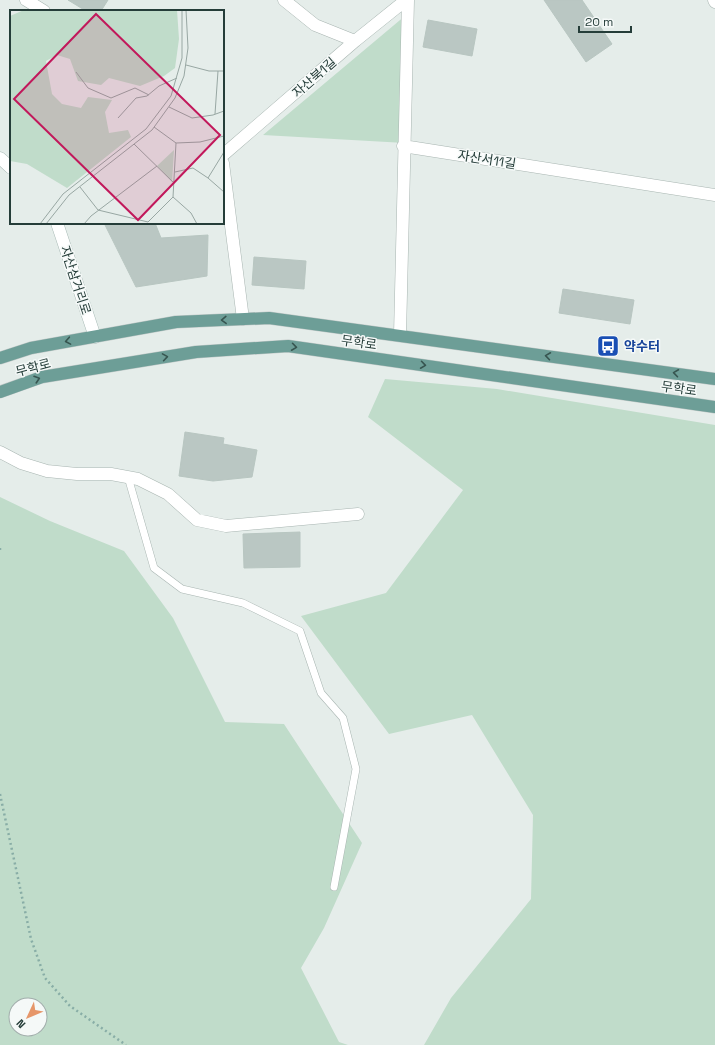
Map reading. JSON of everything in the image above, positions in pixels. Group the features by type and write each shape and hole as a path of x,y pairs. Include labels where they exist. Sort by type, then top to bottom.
{"main road":[{"name":"무학로","path":"0,358 31,348 176,322 269,318 715,379"},
{"name":"무학로","path":"0,392 42,377 188,353 288,346 715,407"}],"street":[{"path":"26,0 42,10"},
{"path":"284,0 315,25 355,41"},
{"path":"400,335 407,0"},
{"name":"자산북1길","path":"224,154 355,41 407,0"},
{"name":"자산서11길","path":"403,146 715,195"},
{"path":"0,158 10,167"},
{"path":"224,172 243,319"},
{"name":"자산삼거리로","path":"57,224 95,337"},
{"path":"0,452 21,464 47,471 77,474 111,474 138,479 168,494 197,520 226,526 358,514"}],"lane":[{"path":"128,477 154,568 182,589 243,603 300,631 321,693 342,718 356,769 334,888"}],"path":[{"path":"0,794 31,939 45,978 70,1006 126,1045"}],"green space":[{"path":"412,10 405,143 263,135"},
{"path":"385,379 497,389 715,425 715,1045 424,1045 451,998 531,899 533,815 472,715 389,734 301,616 386,593 463,490 368,417"},
{"path":"0,497 50,521 124,551 173,618 225,722 284,724 362,843 324,928 301,968 339,1042 348,1045 0,1045"}],"building":[{"path":"68,0 108,0 102,10 84,10"},
{"path":"544,0 582,0 612,44 586,62"},
{"path":"428,20 477,29 472,56 423,47"},
{"path":"104,224 155,224 161,238 208,235 207,276 136,287"},
{"path":"254,257 306,261 304,289 252,285"},
{"path":"563,289 634,300 630,324 559,313"},
{"path":"185,432 224,438 223,444 257,450 252,477 213,481 179,476"},
{"path":"300,532 300,567 244,568 243,534"}],"place":[{"name":"약수터","path":"608,346"}]}
